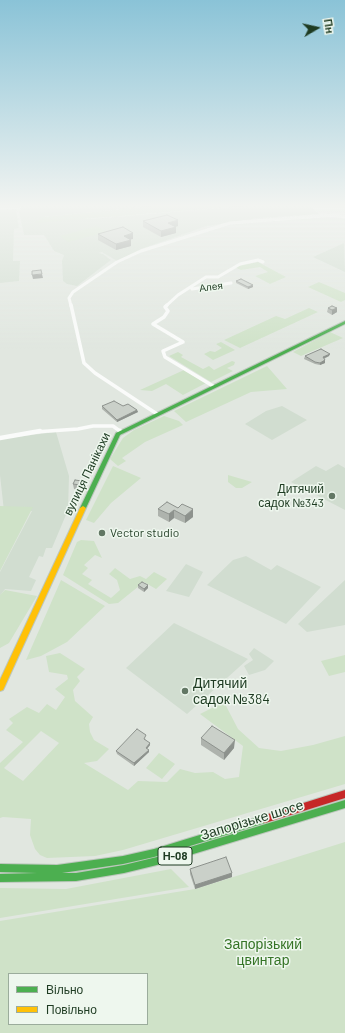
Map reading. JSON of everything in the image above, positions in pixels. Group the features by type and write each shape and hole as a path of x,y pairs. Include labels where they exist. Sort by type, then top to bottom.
{"street":[{"path":"135,253 117,262 73,292 69,298 84,363 95,373 157,414"},
{"path":"213,386 165,357 163,351 184,342 154,324 164,318 168,311 165,307 178,295 206,277 218,277 240,264 258,260 263,262"},
{"name":"Алея","path":"192,289 213,287 231,283"},
{"path":"213,287 215,291"},
{"name":"вулиця Панікахи","path":"0,688 115,437 122,432 213,386 345,322"},
{"path":"0,438 45,430 78,429 93,426 113,426 122,432"},
{"name":"Запорізьке шосе","path":"0,868 76,868 154,852 345,794"},
{"name":"Запорізьке шосе","path":"0,878 76,877 102,874 157,861 345,804"},
{"path":"292,811 296,819"},
{"path":"241,826 245,835"},
{"path":"154,852 157,861"}],"shaded area":[{"path":"0,253 13,253 13,261 20,261 19,281 0,283"},
{"path":"60,253 99,253 103,254 111,260 77,286 67,284 63,281 62,261 64,255"},
{"path":"104,253 133,253 117,261"},
{"path":"321,253 344,253 345,272 313,257"},
{"path":"282,406 307,420 272,440 245,424 266,411"},
{"path":"56,432 69,476 68,510 52,548 46,548 43,557 39,556 29,577 36,580 31,591 5,589 0,596 0,572 32,511 4,511 0,475 0,439"},
{"name":"Дитячий садок №343","path":"338,464 345,468 345,510 291,482 316,466 326,471"},
{"path":"246,556 271,570 277,565 321,587 286,624 207,585 233,560"},
{"path":"186,564 203,572 189,597 166,591"},
{"path":"345,580 345,625 307,632 298,624"},
{"name":"Дитячий садок №384","path":"174,623 248,659 187,714 126,668"},
{"path":"254,648 274,661 265,670 249,675 244,666 253,660 249,654"}],"green space":[{"path":"258,262 286,277 270,284 255,276 268,272 260,267 241,270 234,267"},
{"path":"319,282 345,293 345,300 341,302 308,287"},
{"path":"309,308 318,312 240,348 224,340 276,316 285,319"},
{"path":"330,332 343,338 301,356 293,352"},
{"path":"221,342 235,350 213,360 204,354 210,351 215,352 222,348 216,344"},
{"path":"178,352 183,355 181,357 203,369 209,366 214,370 232,361 235,362 234,365 227,368 233,371 211,382 169,356"},
{"path":"267,366 287,389 251,392 186,422 174,411"},
{"path":"184,370 206,383 183,395 166,384 152,391 140,390"},
{"path":"164,416 179,421 183,425 145,442 122,458 126,461 118,466 110,459 123,438 134,430"},
{"path":"113,466 141,478 111,503 94,523 86,520"},
{"path":"228,475 252,482 242,488 236,488 228,482"},
{"path":"0,506 33,507 0,571"},
{"path":"81,540 94,541 102,558 95,555 84,565 88,568 82,574 92,580 88,584 111,598 120,590 117,580 109,574 115,568 130,579 140,576 146,579 154,572 167,579 156,589 144,582 118,603 109,604 63,575 77,542"},
{"path":"61,580 105,606 67,642 41,656 26,660"},
{"path":"5,590 37,596 9,643 0,648 0,595"},
{"path":"60,653 85,669 77,677 80,681 73,690 75,701 93,717 89,724 90,732 94,740 109,749 97,761 84,763 128,790 138,781 167,782 180,769 195,773 213,772 225,779 239,777 243,746 200,714 224,702 238,729 259,748 281,751 313,745 345,736 345,784 123,850 95,856 47,858 40,855 35,849 30,835 31,819 0,818 0,763 23,742 6,730 13,723 9,719 27,707 39,713 47,704 56,710 65,697 55,689 68,679 67,675 49,672 46,656","holes":["41,731 59,743 23,781 4,768"]},
{"path":"345,655 345,672 329,676 321,661"},
{"path":"159,753 175,764 162,779 146,768"},
{"name":"Запорізький цвинтар","path":"345,842 345,1033 0,1033 0,921 195,889"},
{"path":"171,869 189,887 0,918 0,888 66,889"}],"building":[{"path":"41,270 42,274 32,275 32,271"},
{"path":"241,279 253,285 248,287 236,281"},
{"path":"332,306 337,308 332,310 328,308"},
{"path":"321,349 330,354 323,357 325,360 320,363 315,362 305,356"},
{"path":"114,401 123,406 128,404 137,410 117,420 102,406"},
{"path":"75,480 82,481 80,485 73,484"},
{"path":"167,502 178,508 182,504 193,509 185,516 174,510 169,514 158,509"},
{"path":"142,582 148,585 144,589 138,585"},
{"path":"212,726 235,740 224,753 201,738"},
{"path":"137,729 146,735 144,739 150,743 146,748 149,750 134,763 116,751"},
{"path":"226,857 232,873 195,885 190,869"}],"traffic: fast":[{"path":"83,508 118,434 345,322"},
{"path":"0,878 76,877 124,869 157,861 345,804"},
{"path":"0,868 57,869 123,860 154,853 265,819"}],"traffic: slow":[{"path":"0,688 83,508"}],"traffic: jam":[{"path":"265,819 345,794"}],"place":[{"name":"Дитячий садок №343","path":"332,496"},
{"name":"Vector studio","path":"102,533"},
{"name":"Дитячий садок №384","path":"185,691"}]}
